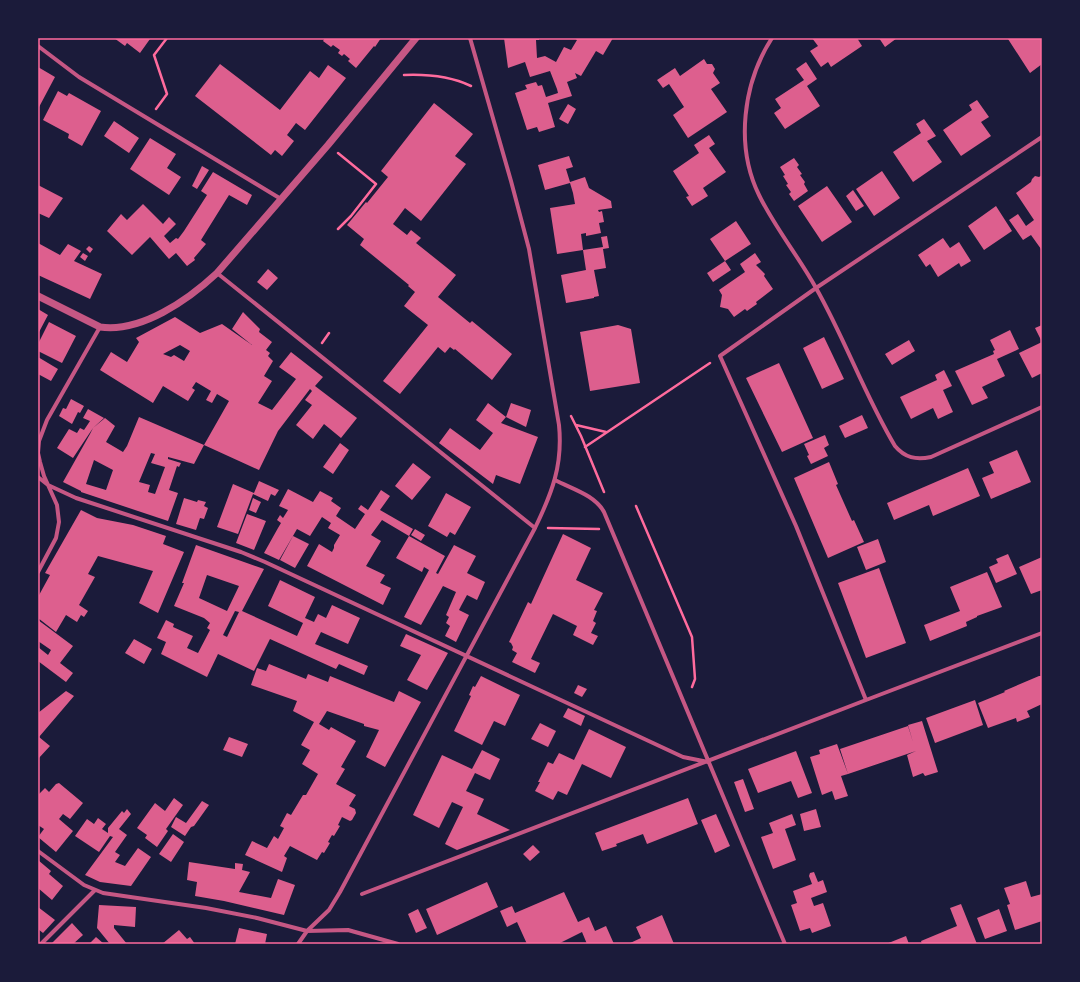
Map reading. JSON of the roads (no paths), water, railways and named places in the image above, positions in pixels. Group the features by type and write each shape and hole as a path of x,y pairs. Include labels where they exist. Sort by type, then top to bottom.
{"street":[{"path":"38,296 100,327 109,328 130,326 158,314 206,284 218,274 328,145 416,38"},
{"path":"298,944 307,931 329,910 340,892 534,528 549,497 555,480 560,432 529,249 470,38"},
{"path":"772,38 756,68 749,95 745,136 748,163 762,200 816,288 891,438 898,449 908,457 920,459 937,455 1042,407"},
{"path":"38,46 79,77 282,199"},
{"path":"866,700 791,513 720,356 816,288 1042,137"},
{"path":"218,274 534,528"},
{"path":"38,572 56,538 59,522 57,505 48,485 39,458 38,449 41,434 47,420 100,327"},
{"path":"38,477 48,485 67,495 86,502 253,556 683,757 708,762"},
{"path":"555,480 594,500 604,512 785,944"},
{"path":"362,894 1042,633"},
{"path":"38,851 74,879 95,890 112,895 217,910 307,931 348,930 398,944"},
{"path":"41,944 95,890"}]}
